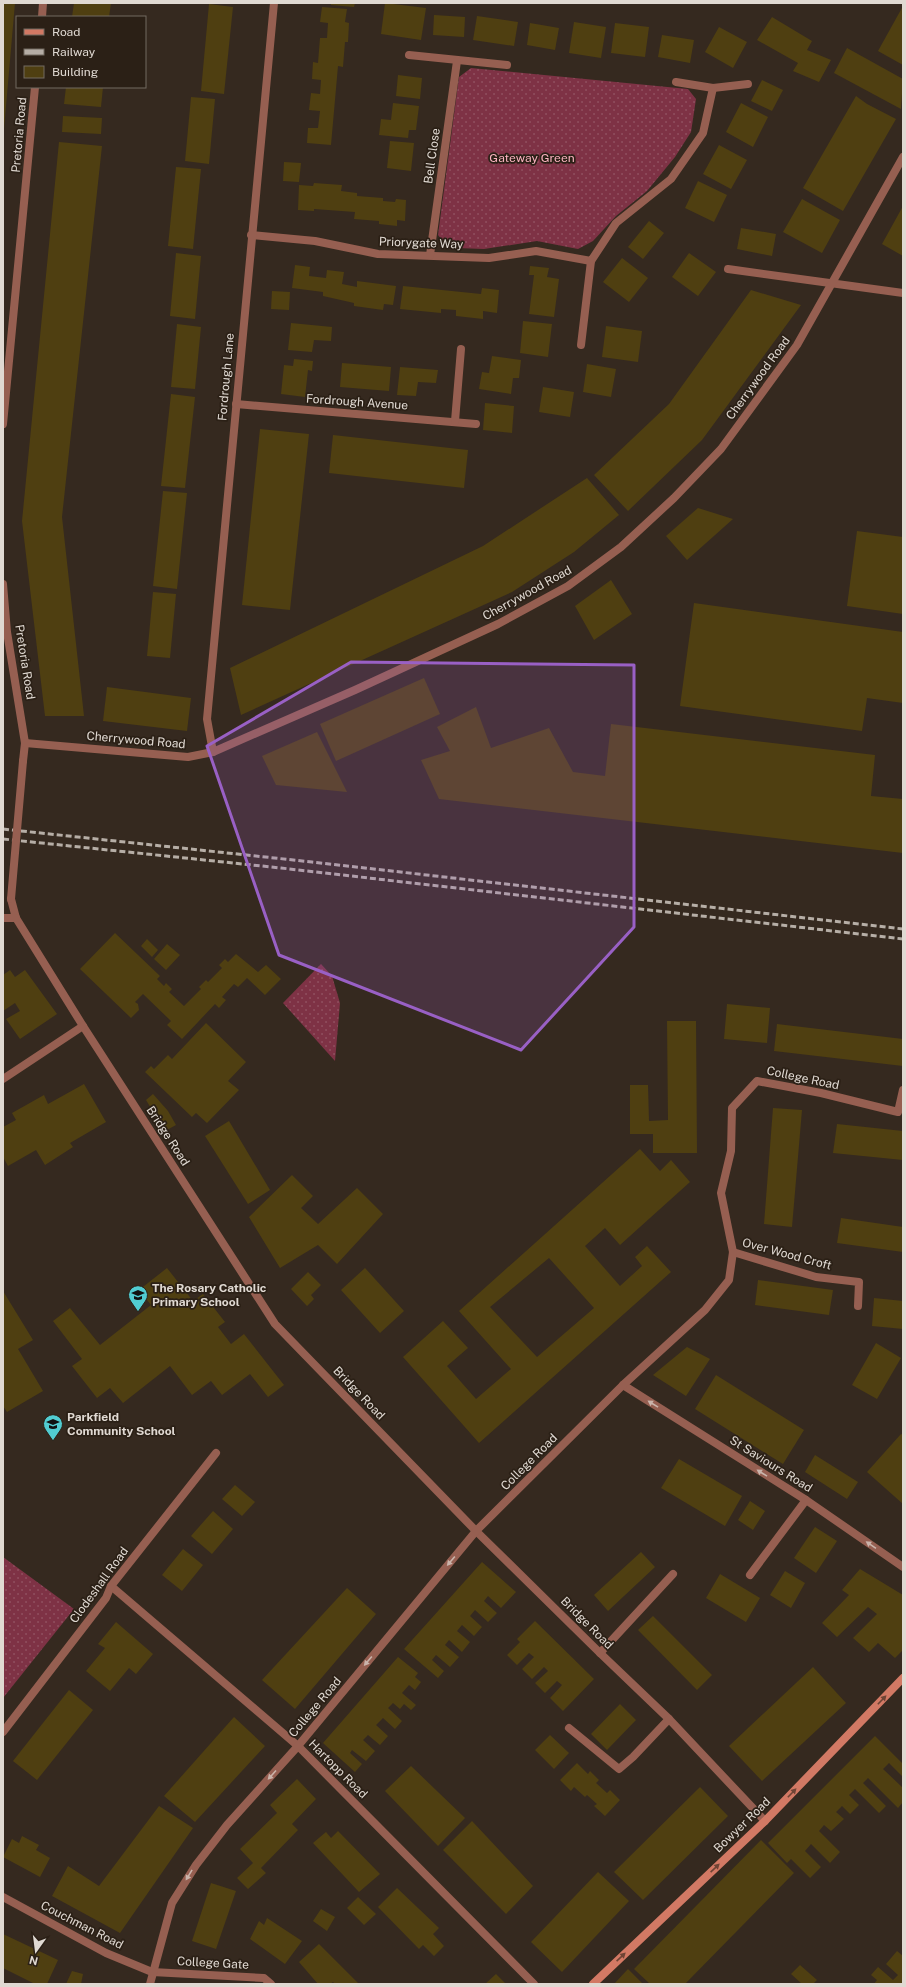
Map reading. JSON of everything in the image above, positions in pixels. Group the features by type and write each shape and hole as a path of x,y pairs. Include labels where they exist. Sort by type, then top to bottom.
{"main road":[{"name":"Bowyer Road","path":"593,1984 765,1821 903,1678"}],"street":[{"path":"42,16 43,3"},
{"name":"Fordrough Lane","path":"213,752 207,719 251,235 274,3"},
{"path":"409,55 507,65"},
{"name":"Bell Close","path":"430,255 457,61"},
{"path":"676,82 713,88 748,84"},
{"name":"Pretoria Road","path":"3,424 35,88"},
{"path":"581,345 591,261 616,223 671,179 703,133 713,88"},
{"name":"Cherrywood Road","path":"25,743 188,757 213,752 355,690 498,624 568,586 621,547 674,498 721,449 797,345 903,157"},
{"name":"Priorygate Way","path":"251,235 315,242 378,254 489,258 536,251 591,261"},
{"path":"728,269 903,294"},
{"path":"455,422 461,350"},
{"name":"Fordrough Avenue","path":"236,404 476,424"},
{"name":"Pretoria Road","path":"3,584 5,632 25,743 11,899"},
{"name":"Bridge Road","path":"11,899 16,918 83,1026 275,1324 476,1531 669,1719 765,1821"},
{"path":"3,918 16,918"},
{"path":"3,1078 83,1026"},
{"name":"College Road","path":"150,1984 152,1972 172,1903 196,1865 227,1825 298,1746 476,1531 623,1385 705,1310 729,1280 733,1252 721,1193 731,1151 732,1108 756,1081 821,1093 898,1112 903,1090"},
{"name":"Over Wood Croft","path":"733,1252 816,1277 859,1282 858,1306"},
{"name":"St Saviours Road","path":"623,1385 806,1500 903,1567"},
{"name":"Clodeshall Road","path":"3,1732 106,1598 110,1586 216,1453"},
{"path":"750,1576 806,1500"},
{"path":"600,1653 673,1574"},
{"name":"Hartopp Road","path":"110,1586 298,1746 534,1984"},
{"path":"569,1728 619,1769 669,1719"},
{"name":"Couchman Road","path":"3,1897 106,1953 152,1972"},
{"name":"College Gate","path":"152,1972 264,1978 271,1984"}],"highlighted area":[{"path":"351,662 634,665 634,927 521,1050 279,955 207,746"}],"green space":[{"name":"Gateway Green","path":"471,68 688,89 696,99 691,132 675,157 647,191 616,216 593,241 578,249 537,241 484,249 457,248 446,245 438,235 459,77"},
{"path":"321,964 332,976 340,1003 335,1061 283,1003"},
{"path":"3,1557 74,1609 3,1698"}],"building":[{"path":"3,3 15,3 4,129 3,129"},
{"path":"74,3 111,3 109,16 72,16"},
{"path":"331,3 355,3 354,7 331,5"},
{"path":"385,3 426,8 421,40 381,34"},
{"path":"209,4 233,7 224,94 201,91"},
{"path":"903,6 903,65 878,51"},
{"path":"322,7 347,9 345,22 349,23 348,42 345,42 343,67 338,66 331,145 307,143 308,128 318,128 320,111 309,110 311,93 320,94 321,80 312,79 313,62 318,63 320,38 327,38 328,23 320,22"},
{"path":"434,15 465,17 464,37 433,35"},
{"path":"477,16 518,22 514,46 473,40"},
{"path":"772,17 812,41 807,50 831,60 819,82 793,71 798,63 757,40"},
{"path":"574,22 606,27 601,58 569,53"},
{"path":"530,23 559,28 555,50 527,45"},
{"path":"615,23 649,27 645,57 611,53"},
{"path":"719,27 747,42 733,68 705,52"},
{"path":"662,35 694,40 690,63 658,57"},
{"path":"847,48 903,79 901,109 834,73"},
{"path":"398,75 422,78 420,99 396,96"},
{"path":"762,80 783,90 772,111 751,101"},
{"path":"66,88 103,88 101,107 64,104"},
{"path":"856,96 867,104 896,119 843,211 803,188"},
{"path":"191,97 215,99 209,164 185,161"},
{"path":"393,103 419,106 416,130 409,130 408,138 379,135 381,119 391,120"},
{"path":"741,103 768,117 753,147 726,132"},
{"path":"63,116 102,118 101,134 62,132"},
{"path":"390,141 414,143 411,171 387,168"},
{"path":"59,142 102,146 62,517 84,716 45,716 22,521"},
{"path":"719,145 747,160 731,189 703,174"},
{"path":"284,162 301,163 299,182 283,181"},
{"path":"176,167 201,169 193,249 168,246"},
{"path":"698,181 727,195 714,222 685,208"},
{"path":"314,183 342,185 341,191 357,193 357,196 383,198 383,201 395,202 396,199 406,200 405,221 397,220 397,226 379,224 379,221 354,219 355,212 314,209 314,211 298,210 299,185 313,186"},
{"path":"802,199 840,220 822,253 783,232"},
{"path":"903,206 903,256 882,244"},
{"path":"649,221 664,233 643,259 628,247"},
{"path":"741,228 776,234 772,256 737,249"},
{"path":"176,253 201,256 195,319 170,316"},
{"path":"689,253 716,272 698,296 672,277"},
{"path":"622,258 648,278 629,302 603,282"},
{"path":"295,265 310,267 309,276 326,278 327,270 344,272 342,284 357,287 357,281 396,286 393,305 384,304 383,310 354,306 354,303 323,296 323,292 292,288"},
{"path":"530,266 549,268 547,277 559,279 554,317 529,314 534,275 529,275"},
{"path":"403,286 481,294 482,288 499,290 497,313 483,311 483,319 456,316 456,310 441,309 441,313 400,309"},
{"path":"751,290 801,305 702,440 628,511 594,475 669,404"},
{"path":"272,291 290,292 289,310 271,309"},
{"path":"523,321 552,324 548,357 520,353"},
{"path":"291,323 332,327 331,341 314,340 312,352 288,350"},
{"path":"177,324 201,327 195,389 171,387"},
{"path":"606,326 642,331 638,362 602,357"},
{"path":"492,356 521,360 519,378 513,378 511,394 479,389 482,372 489,373"},
{"path":"294,359 313,361 312,371 308,370 305,397 281,394 284,365 293,366"},
{"path":"342,363 391,367 389,391 340,387"},
{"path":"587,364 616,369 611,397 583,392"},
{"path":"400,367 438,370 436,383 418,382 416,396 397,395"},
{"path":"543,387 574,392 570,417 539,412"},
{"path":"171,394 195,397 185,488 161,486"},
{"path":"485,403 514,406 512,433 483,430"},
{"path":"260,429 309,434 290,610 242,605"},
{"path":"333,435 468,450 464,488 329,473"},
{"path":"587,478 619,515 574,552 512,592 241,715 230,668 483,546"},
{"path":"163,491 187,493 177,589 153,586"},
{"path":"698,508 733,519 687,560 666,536"},
{"path":"857,531 903,537 903,614 847,606"},
{"path":"611,580 632,614 594,640 575,606"},
{"path":"153,592 176,594 170,658 147,656"},
{"path":"694,603 903,632 903,703 867,698 862,731 680,706"},
{"path":"424,678 440,714 336,761 320,724"},
{"path":"107,687 191,698 187,731 103,721"},
{"path":"476,707 491,748 549,728 573,772 605,776 611,724 875,755 871,796 903,799 903,853 439,799 421,760 450,751 437,727"},
{"path":"317,732 347,792 276,785 262,756"},
{"path":"115,933 160,976 157,979 164,986 166,983 172,989 169,992 184,1006 201,989 199,987 206,980 208,982 222,968 219,965 225,959 228,962 236,954 258,972 266,965 281,979 265,995 247,978 238,987 234,984 222,997 226,1000 219,1008 215,1004 182,1039 167,1025 171,1021 143,994 135,1002 138,1004 139,1010 131,1018 80,969"},
{"path":"147,939 158,950 152,957 141,946"},
{"path":"167,944 180,955 166,970 154,959"},
{"path":"10,970 15,977 25,970 57,1014 20,1039 6,1019 20,1011 15,1003 3,1011 3,975"},
{"path":"727,1004 770,1008 767,1043 724,1039"},
{"path":"667,1021 696,1021 697,1153 653,1153 653,1134 630,1134 630,1085 648,1085 649,1121 668,1120"},
{"path":"206,1023 246,1062 228,1081 239,1090 207,1123 196,1113 192,1117 145,1072 151,1066 154,1069 168,1055 172,1059"},
{"path":"777,1024 903,1039 903,1066 774,1051"},
{"path":"84,1084 106,1122 70,1143 73,1147 45,1165 36,1150 8,1166 3,1157 3,1127 16,1120 12,1113 44,1095 48,1104"},
{"path":"153,1094 168,1111 176,1125 165,1131 146,1100"},
{"path":"773,1108 802,1110 792,1227 764,1224"},
{"path":"229,1121 270,1190 248,1204 205,1136"},
{"path":"837,1124 903,1131 903,1160 833,1153"},
{"path":"640,1149 660,1171 671,1160 690,1182 620,1245 605,1228 585,1246 620,1286 642,1266 635,1257 647,1246 671,1272 479,1443 403,1357 443,1321 468,1348 447,1366 476,1399 511,1369 459,1311","holes":["549,1258 594,1308 537,1357 490,1307"]},
{"path":"292,1175 313,1196 301,1208 318,1224 357,1188 383,1214 337,1264 318,1245 280,1268 249,1217"},
{"path":"841,1218 903,1227 903,1252 837,1243"},
{"path":"167,1268 193,1301 203,1294 225,1322 218,1327 231,1344 244,1334 284,1385 268,1397 250,1374 222,1395 211,1381 192,1395 170,1366 123,1403 110,1388 97,1398 72,1366 82,1359 53,1321 70,1308 100,1345 151,1305 139,1290"},
{"path":"365,1268 404,1311 380,1333 341,1290"},
{"path":"308,1272 321,1285 311,1295 314,1299 307,1306 291,1289"},
{"path":"758,1280 833,1290 829,1315 755,1305"},
{"path":"3,1291 33,1340 18,1349 43,1391 7,1412 3,1406"},
{"path":"874,1298 903,1301 903,1329 872,1326"},
{"path":"876,1343 901,1358 877,1399 852,1385"},
{"path":"687,1347 710,1359 686,1396 653,1375"},
{"path":"716,1375 804,1430 783,1464 695,1409"},
{"path":"901,1434 903,1435 903,1504 867,1472"},
{"path":"815,1455 858,1482 847,1499 805,1472"},
{"path":"679,1459 742,1496 725,1526 661,1488"},
{"path":"235,1485 255,1502 242,1516 222,1499"},
{"path":"750,1501 765,1511 753,1530 738,1520"},
{"path":"213,1511 233,1529 212,1554 191,1536"},
{"path":"815,1527 837,1541 816,1573 794,1558"},
{"path":"183,1549 203,1565 182,1591 162,1575"},
{"path":"641,1552 655,1567 608,1611 594,1595"},
{"path":"482,1562 516,1592 501,1608 488,1596 484,1601 497,1613 488,1622 475,1610 470,1616 482,1627 474,1636 462,1625 457,1631 470,1642 462,1652 449,1640 445,1645 459,1657 450,1667 436,1655 432,1660 444,1671 438,1678 404,1649"},
{"path":"860,1569 903,1595 903,1650 895,1658 878,1643 869,1652 853,1638 877,1614 868,1607 837,1637 822,1623 849,1595 842,1590"},
{"path":"785,1571 805,1583 791,1608 770,1595"},
{"path":"720,1574 760,1598 746,1622 706,1598"},
{"path":"347,1588 376,1614 295,1709 262,1680"},
{"path":"653,1616 712,1675 697,1690 638,1630"},
{"path":"535,1621 594,1679 563,1711 550,1698 562,1685 557,1681 545,1693 535,1683 548,1671 544,1667 532,1679 522,1669 534,1657 529,1653 517,1665 507,1655 520,1642 517,1639"},
{"path":"116,1622 153,1654 136,1674 129,1668 110,1691 86,1671 105,1648 98,1644"},
{"path":"398,1657 418,1673 415,1677 421,1682 415,1690 409,1685 402,1693 416,1705 411,1710 404,1704 400,1709 393,1703 388,1708 402,1721 395,1729 383,1718 376,1725 388,1736 380,1745 368,1735 363,1740 375,1751 366,1761 352,1750 350,1753 362,1764 355,1772 323,1743"},
{"path":"813,1667 846,1703 762,1781 729,1746"},
{"path":"69,1690 93,1710 37,1780 13,1761"},
{"path":"620,1704 636,1720 607,1750 591,1734"},
{"path":"234,1717 265,1746 195,1822 164,1796"},
{"path":"550,1735 569,1753 554,1769 535,1750"},
{"path":"875,1736 903,1764 903,1777 889,1763 883,1769 903,1788 903,1802 898,1808 868,1778 863,1783 886,1806 879,1813 855,1789 849,1795 859,1805 850,1814 842,1806 836,1812 844,1819 831,1831 824,1825 819,1831 840,1852 830,1863 811,1844 805,1851 821,1867 810,1878 791,1859 787,1863 768,1843"},
{"path":"577,1763 588,1774 590,1771 599,1780 596,1783 607,1793 610,1790 620,1800 605,1816 594,1806 597,1804 587,1795 585,1797 574,1787 571,1791 560,1780"},
{"path":"411,1766 465,1818 438,1846 385,1791"},
{"path":"297,1779 316,1799 292,1824 298,1830 261,1868 266,1873 248,1889 237,1878 253,1863 240,1849 277,1813 270,1805"},
{"path":"700,1787 728,1816 643,1900 614,1872"},
{"path":"159,1806 193,1828 120,1933 52,1896 68,1866 99,1886"},
{"path":"472,1821 533,1886 506,1914 443,1850"},
{"path":"338,1831 380,1874 359,1892 313,1843 326,1832 331,1838"},
{"path":"22,1836 39,1845 36,1850 50,1858 40,1877 3,1857 12,1839 19,1843"},
{"path":"761,1840 794,1873 685,1984 650,1984 634,1969"},
{"path":"598,1872 629,1901 562,1972 531,1942"},
{"path":"211,1883 236,1891 216,1949 192,1941"},
{"path":"397,1888 439,1928 433,1934 444,1946 434,1956 423,1945 419,1949 378,1907"},
{"path":"358,1897 376,1914 364,1925 347,1908"},
{"path":"321,1909 335,1917 327,1931 313,1921"},
{"path":"267,1918 302,1941 285,1964 250,1939 259,1921 264,1925"},
{"path":"3,1934 58,1960 47,1984 35,1984 3,1968"},
{"path":"319,1944 359,1984 335,1984 333,1982 330,1984 318,1984 299,1962"},
{"path":"897,1951 903,1956 903,1984 874,1984 877,1980 871,1975 878,1967 893,1980 898,1975 886,1964"},
{"path":"800,1965 817,1980 813,1984 802,1984 791,1974"},
{"path":"628,1969 643,1984 614,1984"},
{"path":"72,1971 83,1974 81,1984 66,1984"},
{"path":"496,1974 506,1984 485,1984"}],"railway":[{"path":"3,829 312,862 903,929"},
{"path":"3,839 281,868 903,939"}],"place":[{"name":"The Rosary Catholic Primary School","path":"138,1312"},
{"name":"Parkfield Community School","path":"53,1441"}]}
